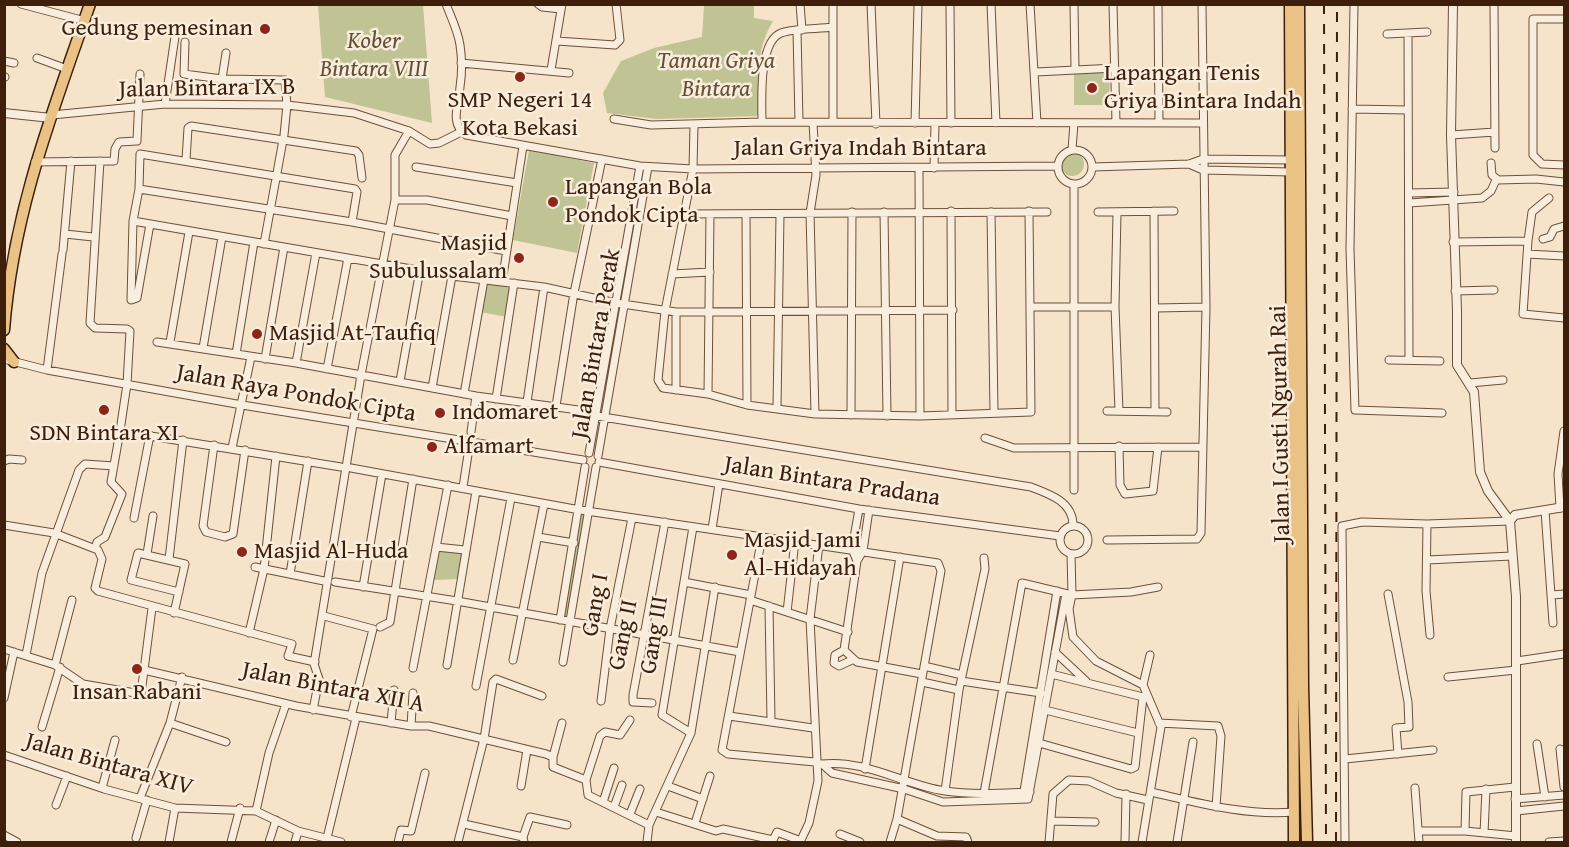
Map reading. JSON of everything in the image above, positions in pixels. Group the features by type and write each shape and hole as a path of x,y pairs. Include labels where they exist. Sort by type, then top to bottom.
{"main road":[{"path":"4,330 6,293 35,162 90,4"},
{"name":"Jalan I Gusti Ngurah Rai","path":"1290,4 1295,77 1298,506 1307,843"},
{"name":"Jalan I Gusti Ngurah Rai","path":"1295,252 1290,172 1299,4"},
{"path":"4,349 9,361"},
{"name":"Jalan I Gusti Ngurah Rai","path":"1294,843 1298,506"}],"street":[{"path":"21,4 85,21"},
{"path":"446,4 455,25 461,63 456,111 461,132"},
{"path":"538,4 562,7 551,70"},
{"path":"556,41 615,45 621,40 616,4"},
{"path":"799,122 800,4"},
{"path":"833,4 833,122"},
{"path":"871,4 876,124"},
{"path":"915,123 918,4"},
{"path":"950,4 951,123"},
{"path":"991,4 996,123"},
{"path":"1030,4 1036,72 1037,123"},
{"path":"1074,4 1075,70"},
{"path":"1113,4 1116,123"},
{"path":"1158,4 1159,123"},
{"path":"1107,540 1197,539 1200,537 1206,307 1202,4"},
{"path":"1354,4 1350,249 1355,410 1442,413"},
{"path":"1418,831 1466,831 1516,839 1516,665 1510,521 1488,491 1480,472 1474,392 1457,365 1451,135 1453,4"},
{"path":"1494,4 1495,148"},
{"path":"1564,19 1534,19 1533,155 1542,164 1564,165"},
{"path":"762,122 765,59 776,36 832,27"},
{"path":"165,104 176,30"},
{"path":"1387,34 1427,32"},
{"path":"1408,33 1409,360"},
{"path":"185,42 183,73 222,79 283,79 286,84 284,137 264,244"},
{"path":"222,79 226,53"},
{"path":"37,58 67,69"},
{"path":"4,61 14,63"},
{"path":"461,63 569,73"},
{"path":"1036,72 1115,68"},
{"path":"35,162 114,161 115,148 119,142 136,141 141,106 140,74"},
{"name":"Jalan Bintara IX B","path":"51,117 165,104 287,105 354,113 409,131 430,144 439,143 461,132"},
{"path":"1352,109 1408,110"},
{"path":"4,113 51,117"},
{"path":"614,119 640,125 762,122 1203,123"},
{"path":"813,123 816,168 810,213 815,414"},
{"path":"934,168 935,123"},
{"path":"1072,150 1074,123"},
{"path":"694,125 693,169 665,311 658,383 663,388 708,394 747,405 815,414 920,416 1028,412 1032,410 1029,211"},
{"path":"186,160 188,128 191,126 284,137 356,151 359,155 362,178"},
{"path":"313,710 319,679 315,662 330,581 361,375 395,200 394,155 409,131"},
{"name":"Jalan Griya Indah Bintara","path":"461,132 466,135 523,146 644,167 693,169 1057,166"},
{"path":"1451,135 1495,132"},
{"path":"502,282 523,146"},
{"path":"1072,150 1084,152 1092,167 1088,178 1074,184 1060,177 1057,166 1062,155 1072,150"},
{"path":"150,224 137,298 131,300 133,221 139,189 140,154 355,189 357,192 352,222"},
{"path":"556,406 574,293 602,159"},
{"path":"1092,167 1190,164 1203,159 1291,159"},
{"path":"1259,160 1259,172"},
{"path":"47,370 65,234 71,161"},
{"path":"95,549 97,542 105,537 122,494 111,482 127,384 130,331 95,328 90,324 93,237 100,161"},
{"path":"1491,163 1492,175 1496,180 1564,182"},
{"path":"1190,164 1203,170 1290,172"},
{"path":"416,167 517,183"},
{"name":"Jalan Bintara Perak","path":"589,453 620,304 644,167"},
{"path":"919,168 920,416"},
{"path":"1409,193 1487,196 1496,180"},
{"path":"1074,184 1074,490"},
{"path":"139,189 352,222 506,251"},
{"path":"1409,203 1454,196"},
{"path":"1549,198 1532,212 1523,314 1564,318"},
{"path":"395,200 438,202 512,216"},
{"path":"951,211 952,414"},
{"path":"1154,211 1155,411"},
{"path":"1098,212 1174,211"},
{"path":"851,415 852,212"},
{"path":"884,212 883,310 886,416"},
{"path":"992,212 994,412"},
{"path":"684,214 1047,212"},
{"path":"1117,213 1115,307 1119,411"},
{"path":"708,394 710,214"},
{"path":"746,214 747,405"},
{"path":"777,409 780,214"},
{"path":"133,221 452,276 544,287 620,304 665,311 777,313 952,310"},
{"path":"1543,239 1550,237 1554,229 1564,226"},
{"path":"170,342 189,232"},
{"path":"65,234 93,237"},
{"path":"203,348 222,237"},
{"path":"236,354 254,242"},
{"path":"1453,242 1528,242"},
{"path":"266,359 284,247"},
{"path":"297,363 316,253"},
{"path":"1527,254 1564,256"},
{"path":"327,369 348,258"},
{"path":"399,381 420,270"},
{"path":"672,274 710,272"},
{"path":"432,388 452,276"},
{"path":"464,394 484,280"},
{"path":"496,399 514,283"},
{"path":"527,402 544,287"},
{"path":"1455,291 1494,290"},
{"path":"1030,307 1115,307"},
{"path":"1156,308 1206,307"},
{"path":"676,312 676,390"},
{"path":"157,342 170,342 297,363 464,394 556,406 598,415 1031,487 1063,502 1073,514 1073,525"},
{"path":"232,448 251,357"},
{"path":"1389,360 1440,361"},
{"name":"Jalan Raya Pondok Cipta","path":"9,361 242,405 584,464 597,462"},
{"path":"1470,383 1503,380"},
{"path":"471,432 477,396"},
{"path":"1107,411 1167,412"},
{"name":"Jalan Bintara Perak","path":"563,662 590,512 597,462 598,415"},
{"path":"120,431 341,467"},
{"path":"1346,843 1342,526 1362,522 1427,524 1510,521 1515,515 1562,508 1558,474 1564,431"},
{"path":"134,518 150,435"},
{"path":"985,438 1014,448 1201,447"},
{"path":"169,559 183,440"},
{"path":"214,445 203,526 206,532 225,537 233,534 245,450"},
{"path":"1119,446 1120,484 1125,494 1153,491 1158,447"},
{"path":"463,487 469,448"},
{"path":"560,620 580,510 584,464 589,453 597,462"},
{"path":"249,633 276,456"},
{"path":"4,461 22,460"},
{"path":"290,574 308,461"},
{"name":"Jalan Bintara Pradana","path":"597,462 859,509 1060,536"},
{"path":"26,655 42,573 54,533 82,466 91,463 114,466"},
{"path":"351,468 590,512 934,561 941,566 906,780 890,843"},
{"path":"363,587 382,474"},
{"path":"380,627 390,622 413,479"},
{"path":"712,529 719,484"},
{"path":"413,668 448,485"},
{"path":"447,665 476,491"},
{"path":"476,686 511,498"},
{"path":"513,660 544,504"},
{"path":"857,561 852,549 859,509"},
{"path":"869,510 863,551 857,561 844,650 835,655 834,663 839,666 852,660 1047,694"},
{"path":"1545,511 1553,623"},
{"path":"147,554 153,516"},
{"name":"Gang I","path":"601,701 610,629 632,518"},
{"name":"Gang II","path":"652,703 633,700 665,522"},
{"path":"1427,524 1426,591 1430,635"},
{"path":"4,525 54,533 95,549 102,554 96,590 152,608 292,644 288,656 315,662"},
{"path":"1073,525 1082,528 1088,540 1083,551 1071,554 1061,548 1060,536 1062,530 1073,525"},
{"name":"Gang III","path":"691,733 662,715 693,527"},
{"path":"538,537 574,543"},
{"path":"762,537 721,748 723,752 815,762"},
{"path":"787,612 795,541"},
{"path":"656,812 716,831 723,829 773,840 777,832 801,842 809,824 818,782 813,728 810,619 819,545"},
{"path":"436,547 465,550"},
{"path":"174,613 185,564 140,552 136,556 131,580 178,592"},
{"path":"1071,554 1069,609 1073,637 1096,661 1143,685"},
{"path":"865,769 900,556"},
{"path":"1426,560 1512,556"},
{"path":"945,791 961,678 985,569 984,558"},
{"path":"260,568 740,652"},
{"path":"684,582 715,587 750,597 769,606 848,632"},
{"path":"984,793 1022,583 1069,594 1131,592 1158,587"},
{"path":"646,843 649,825 691,733 715,587"},
{"path":"1025,795 1039,693 1057,591"},
{"path":"1025,795 1039,743 1055,652 1069,594"},
{"path":"1388,594 1408,702 1409,727 1396,728 1398,754"},
{"path":"1552,595 1564,594"},
{"path":"42,727 72,600"},
{"path":"769,606 771,720"},
{"path":"4,649 57,666 83,684 139,694 142,692 152,608"},
{"path":"324,616 373,629 327,838"},
{"path":"844,650 852,660"},
{"path":"4,698 14,651"},
{"path":"1055,652 1088,682"},
{"path":"1448,677 1564,654"},
{"path":"1142,843 1162,731 1143,685 1150,655"},
{"name":"Jalan Bintara XII A","path":"144,670 182,677 313,710 411,726 429,726 484,739 553,757 553,767 586,780"},
{"path":"923,674 959,690"},
{"path":"1039,743 1131,769 1135,767 1143,697 1051,674"},
{"path":"136,838 144,799 170,723 182,677"},
{"path":"458,843 484,739 494,680 542,696"},
{"path":"391,723 394,690"},
{"path":"411,726 413,693"},
{"path":"256,811 271,744 286,704"},
{"path":"1045,710 1096,725 1138,733"},
{"path":"729,716 771,720 813,728"},
{"path":"630,720 620,735 605,732 600,736 586,780 588,795 649,825"},
{"path":"170,723 226,742"},
{"path":"553,757 562,723"},
{"path":"1159,723 1218,726 1221,736 1216,807"},
{"path":"102,788 116,740"},
{"path":"1177,843 1192,742"},
{"path":"1537,744 1545,797"},
{"path":"1560,749 1564,787"},
{"path":"521,786 527,750"},
{"path":"1345,759 1432,750"},
{"name":"Jalan Bintara XIV","path":"4,756 102,788 175,808 197,811 240,808 256,811 298,831 340,843"},
{"path":"835,763 865,769 945,791 1025,795 946,803 904,789 832,772 822,764 835,763"},
{"path":"603,802 614,768"},
{"path":"398,843 402,830 411,831 425,773"},
{"path":"56,805 67,776"},
{"path":"696,820 710,776"},
{"path":"1049,843 1053,794 1069,780 1089,781 1148,800"},
{"path":"614,807 622,785"},
{"path":"668,786 703,799"},
{"path":"1466,831 1466,792 1515,787"},
{"path":"1415,788 1419,843"},
{"path":"630,814 640,789"},
{"path":"1484,833 1486,789"},
{"path":"1151,792 1216,807 1272,814 1294,813"},
{"path":"1125,843 1126,794"},
{"path":"1515,799 1564,795"},
{"path":"1516,811 1564,806"},
{"path":"169,843 175,808"},
{"path":"231,843 240,808"},
{"path":"464,824 524,840 530,817 567,825"},
{"path":"897,819 938,839 966,837 969,843"},
{"path":"269,843 276,820"},
{"path":"1051,821 1095,822"},
{"path":"295,843 298,831"},
{"path":"840,834 860,843"},
{"path":"4,835 18,843"},
{"path":"1549,843 1564,841"}],"green space":[{"name":"Kober Bintara VIII","path":"318,5 423,5 432,123 325,97"},
{"name":"Taman Griya Bintara","path":"754,5 754,18 773,21 760,56 760,116 657,119 607,113 603,93 621,61 654,48 702,37 704,6"},
{"name":"Lapangan Tenis Griya Bintara Indah","path":"1074,71 1110,71 1109,105 1074,105"},
{"name":"Lapangan Bola Pondok Cipta","path":"529,150 594,163 577,253 513,240"},
{"path":"1072,152 1077,153 1083,159 1083,169 1077,175 1072,176 1067,175 1061,169 1060,164 1061,159 1067,153"},
{"path":"486,283 512,287 507,317 480,312"},
{"path":"580,512 588,513 567,620 562,619"},
{"path":"438,547 462,551 458,579 433,580"}],"railway":[{"path":"1324,4 1326,842"},
{"path":"1336,842 1337,4"}],"place":[{"name":"Gedung pemesinan","path":"265,29"},
{"name":"SMP Negeri 14 Kota Bekasi","path":"520,77"},
{"name":"Lapangan Tenis Griya Bintara Indah","path":"1092,88"},
{"name":"Lapangan Bola Pondok Cipta","path":"553,202"},
{"name":"Masjid Subulussalam","path":"519,258"},
{"name":"Masjid At-Taufiq","path":"257,334"},
{"name":"SDN Bintara XI","path":"104,410"},
{"name":"Indomaret","path":"440,413"},
{"name":"Alfamart","path":"432,447"},
{"name":"Masjid Al-Huda","path":"242,552"},
{"name":"Masjid Jami Al-Hidayah","path":"732,555"},
{"name":"Insan Rabani","path":"137,669"}]}
